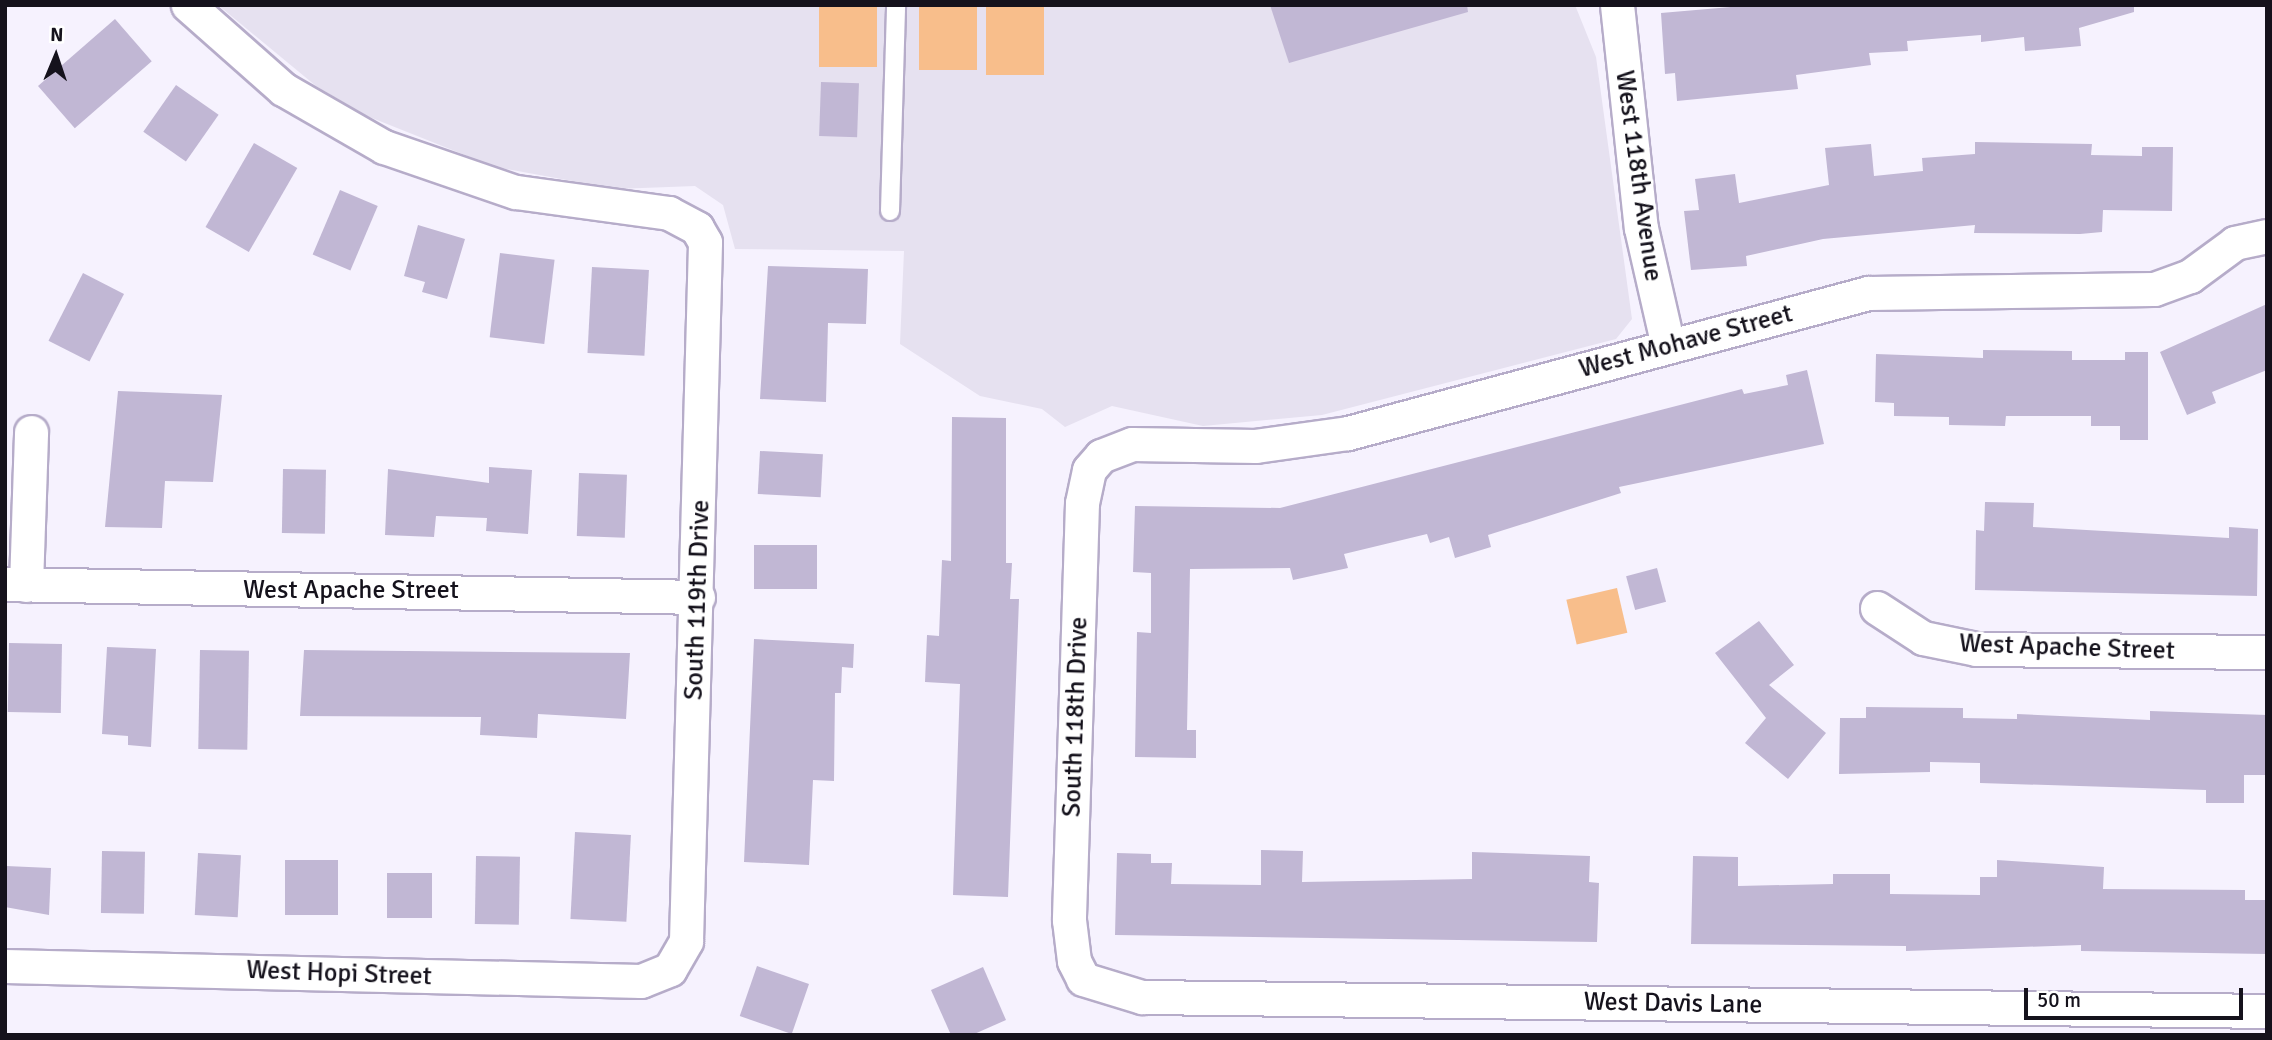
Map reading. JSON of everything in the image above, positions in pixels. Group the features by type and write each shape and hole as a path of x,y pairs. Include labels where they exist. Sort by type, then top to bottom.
{"street":[{"name":"South 119th Drive","path":"188,5 283,89 384,147 515,192 669,213 697,228 709,274 687,927 670,969"},
{"name":"West 118th Avenue","path":"1617,5 1641,228 1668,346"},
{"name":"West Mohave Street","path":"1101,456 1132,444 1256,446 1348,433 1868,293 2154,289 2190,276 2235,243 2267,236"},
{"path":"16,584 31,432"},
{"name":"South 118th Drive","path":"1083,979 1074,961 1069,920 1082,517 1084,486 1101,456"},
{"name":"West Apache Street","path":"16,584 698,597"},
{"name":"West Apache Street","path":"1877,608 1923,638 1976,649 2267,652"},
{"name":"West Hopi Street","path":"5,965 625,982 670,969"},
{"name":"West Davis Lane","path":"1083,979 1142,997 2267,1011"}],"lane":[{"path":"890,211 896,5"}],"shaded area":[{"path":"218,5 1575,5 1596,57 1632,319 1616,339 1322,415 1203,426 1112,406 1065,427 1042,409 980,396 900,344 904,251 735,249 723,205 695,186 616,189 495,167 367,116 316,86"},
{"path":"819,5 877,5 877,67 819,67"},
{"path":"919,5 977,5 977,70 919,70"},
{"path":"986,5 1044,5 1044,75 986,75"},
{"path":"1617,588 1627,633 1577,645 1566,600"}],"building":[{"path":"1270,5 1467,5 1468,12 1289,63"},
{"path":"1754,5 2134,5 2134,12 2079,28 2081,46 2025,51 2024,37 1981,42 1981,35 1907,41 1908,51 1869,53 1871,65 1796,75 1798,89 1677,101 1675,73 1665,74 1661,13"},
{"path":"115,19 152,61 75,128 38,86"},
{"path":"821,82 859,83 857,137 819,136"},
{"path":"176,85 219,115 186,162 143,132"},
{"path":"1975,142 2092,144 2091,155 2142,156 2142,147 2173,147 2172,211 2103,210 2102,232 2080,234 1974,233 1975,225 1823,239 1746,256 1747,266 1691,270 1684,211 1699,210 1695,179 1735,174 1739,203 1829,185 1825,148 1871,144 1874,176 1923,171 1922,158 1975,154"},
{"path":"254,143 297,168 249,252 206,227"},
{"path":"340,190 378,206 350,270 313,254"},
{"path":"418,225 465,239 447,299 422,292 425,282 404,276"},
{"path":"500,253 555,260 544,344 490,337"},
{"path":"768,266 868,269 866,324 828,323 826,402 760,399"},
{"path":"592,267 649,270 644,356 587,353"},
{"path":"83,273 124,294 89,362 48,341"},
{"path":"2267,304 2267,370 2212,392 2216,403 2187,415 2160,352"},
{"path":"1983,350 2072,351 2072,360 2125,360 2125,352 2148,352 2148,440 2120,440 2120,426 2091,426 2091,416 2006,416 2005,426 1949,425 1949,417 1894,416 1894,403 1875,402 1876,354 1983,358"},
{"path":"1807,370 1824,444 1619,487 1621,493 1488,535 1491,547 1455,558 1449,537 1430,543 1427,534 1344,554 1348,568 1293,580 1290,568 1190,569 1187,730 1196,730 1196,758 1135,757 1137,632 1151,633 1151,573 1133,572 1135,506 1280,508 1742,389 1744,394 1788,385 1786,375"},
{"path":"118,391 222,395 213,482 165,481 162,528 105,527"},
{"path":"952,417 1006,418 1006,563 1012,563 1010,599 1019,599 1008,897 953,895 960,684 925,682 927,635 939,636 942,560 951,561"},
{"path":"760,451 823,454 821,497 758,494"},
{"path":"489,467 532,470 528,534 486,531 487,518 436,516 434,537 385,535 388,469 489,483"},
{"path":"283,469 326,470 325,534 282,533"},
{"path":"579,473 627,475 625,538 577,536"},
{"path":"1985,502 2034,503 2033,527 2229,538 2229,527 2258,529 2257,596 1975,590 1976,530 1984,531"},
{"path":"754,545 817,545 817,589 754,589"},
{"path":"1657,568 1666,602 1635,610 1626,576"},
{"path":"1759,621 1794,665 1769,685 1826,733 1788,779 1745,743 1766,718 1715,653"},
{"path":"754,639 854,644 853,668 842,667 841,693 835,693 834,781 813,780 809,865 744,862"},
{"path":"9,643 62,644 61,713 8,712"},
{"path":"107,647 156,649 151,747 128,745 128,736 102,734"},
{"path":"200,650 249,651 247,750 198,749"},
{"path":"304,650 630,653 626,719 538,714 537,738 480,735 481,717 300,716"},
{"path":"1866,707 1963,708 1963,718 2017,719 2017,714 2150,720 2150,711 2267,715 2267,775 2244,775 2244,803 2206,803 2206,790 1980,783 1980,763 1930,762 1930,772 1839,774 1840,718 1866,718"},
{"path":"575,832 631,835 626,922 570,919"},
{"path":"1261,850 1303,851 1302,882 1472,879 1472,852 1590,856 1589,882 1599,883 1597,942 1115,935 1117,853 1151,854 1151,863 1172,863 1171,884 1261,885"},
{"path":"102,851 145,852 144,914 101,913"},
{"path":"198,853 241,855 238,917 195,915"},
{"path":"476,856 520,857 519,925 475,924"},
{"path":"1693,856 1738,857 1738,886 1833,884 1833,874 1890,874 1890,894 1980,895 1980,877 1997,877 1997,860 2104,867 2103,889 2245,890 2245,900 2267,900 2267,954 2081,951 2081,945 1906,951 1906,946 1691,944"},
{"path":"285,860 338,860 338,915 285,915"},
{"path":"6,866 51,868 49,915 5,907"},
{"path":"387,873 432,873 432,918 387,918"},
{"path":"757,966 809,984 792,1034 740,1016"},
{"path":"983,967 1006,1020 972,1035 951,1035 931,990"}]}
